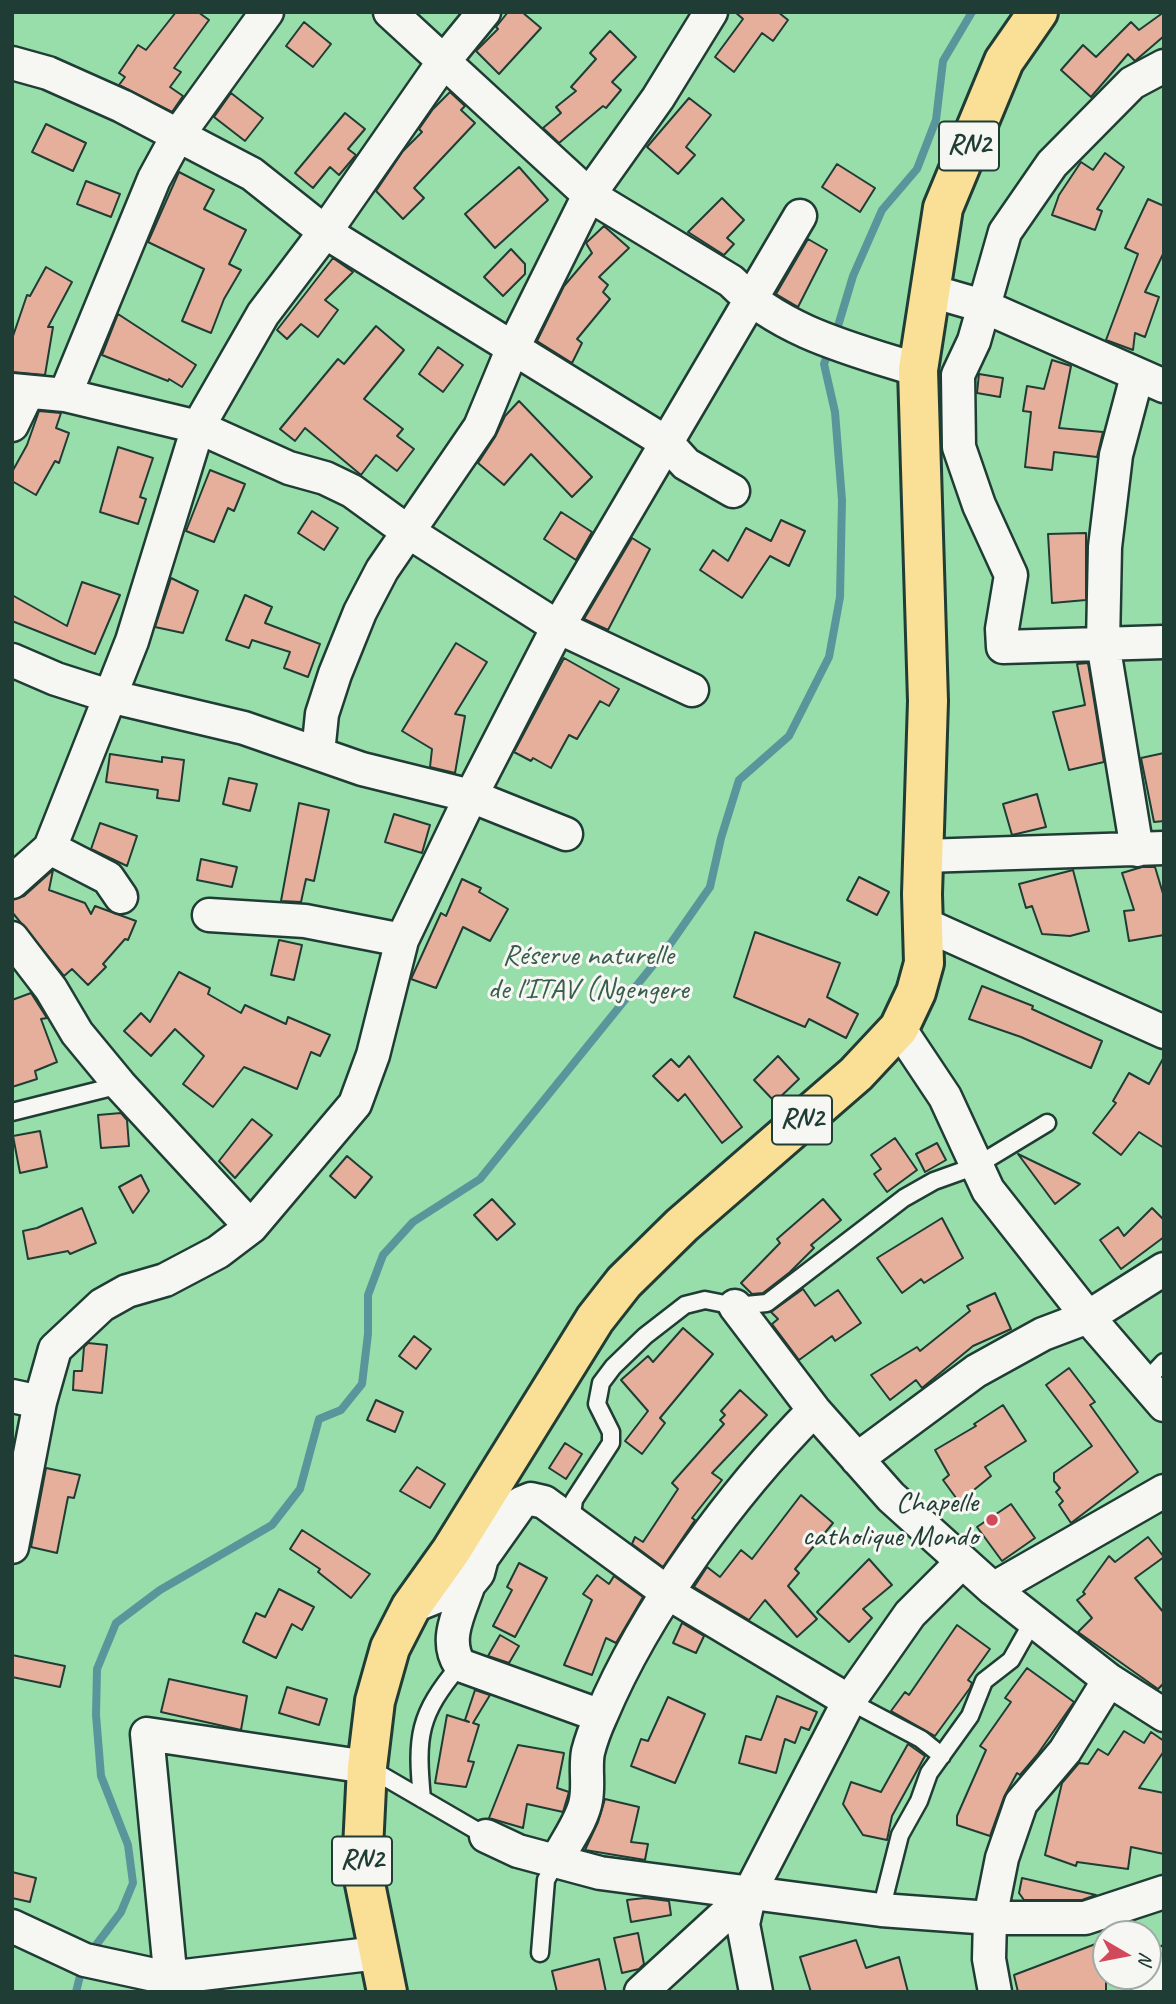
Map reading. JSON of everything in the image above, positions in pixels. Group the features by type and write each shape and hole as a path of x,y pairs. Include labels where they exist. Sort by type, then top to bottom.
{"highway":[{"name":"RN2","path":"387,1992 362,1869 367,1767 375,1701 390,1648 411,1607 451,1551 595,1319 624,1282 682,1225 856,1074 899,1028 916,992 924,963 923,856 928,701 918,370 943,208 1004,61 1038,12"}],"street":[{"path":"65,396 155,179 178,135 267,12"},
{"path":"390,12 589,195 731,281 750,301 808,333 918,370"},
{"path":"12,882 50,848 132,641 198,427 263,314 325,232 444,61 484,12"},
{"path":"318,753 323,714 360,612 407,531 480,427 512,349 589,195 664,88 711,12"},
{"path":"12,63 48,73 122,106 252,174 325,232 667,443 686,464 733,491"},
{"path":"1164,66 1132,83 1052,164 1005,232 974,341 958,375 958,447 979,505 1011,575 1002,629 1003,647 1164,642"},
{"path":"12,1547 26,1399 55,1349 102,1304 127,1291 165,1280 218,1252 251,1227 355,1104 373,1055 402,940 471,796 558,627 800,216"},
{"path":"923,856 1151,849 1103,643 1105,547 1116,455 1150,381 983,306 931,291"},
{"path":"12,425 20,392 65,396 198,427 289,468 325,478 352,491 407,531 558,627 692,690"},
{"path":"12,660 56,679 109,696 244,728 362,769 471,796 566,834"},
{"path":"50,848 108,878 121,897"},
{"path":"209,915 305,921 402,940"},
{"path":"924,924 1164,1032"},
{"path":"12,938 51,989 76,1033 120,1085 251,1227"},
{"path":"899,1028 945,1097 988,1190 1088,1317 1158,1383"},
{"path":"857,1459 976,1371 1043,1335 1088,1317 1164,1269"},
{"path":"735,1306 814,1410 857,1459 891,1496 961,1563 1108,1680 1164,1716"},
{"path":"556,1862 586,1802 588,1752 601,1716 632,1652 668,1593 777,1448 814,1410"},
{"path":"993,1589 1164,1491"},
{"path":"601,1716 460,1665 452,1653 453,1631 482,1558 521,1503 531,1499 544,1502 668,1593 849,1701"},
{"path":"755,1992 743,1924 750,1892 849,1701 910,1614 961,1563"},
{"path":"411,1607 470,1584"},
{"path":"995,1992 989,1959 990,1919 1002,1858 1021,1803 1065,1751 1108,1680"},
{"path":"170,1985 148,1734 367,1767"},
{"path":"486,1836 556,1862 600,1873 881,1910 990,1919 1085,1918 1164,1892"},
{"path":"641,1992 750,1892"},
{"path":"12,1926 85,1960 170,1985 378,1953"},
{"path":"1148,1992 1164,1963"}],"lane":[{"path":"12,1112 120,1085"},
{"path":"571,1521 574,1500 611,1443 611,1432 597,1404 601,1383 613,1367 645,1336 685,1305 705,1300 735,1306 767,1303 904,1198 934,1181 976,1166 1012,1147 1046,1123"},
{"path":"881,1910 900,1835 919,1801 929,1773 970,1716 984,1681 1011,1660 1033,1621"},
{"path":"422,1799 418,1755 422,1725 436,1694 460,1665"},
{"path":"849,1701 921,1739 942,1756"},
{"path":"367,1767 486,1836"},
{"path":"540,1952 546,1880 556,1862"}],"green space":[{"name":"Réserve naturelle de l'ITAV (Ngengere","path":"12,12 1164,12 1164,1992 12,1992"}],"building":[{"path":"176,12 198,12 209,20 174,68 181,72 170,87 183,96 172,112 119,85 125,77 119,73 138,45 146,50"},
{"path":"508,12 522,12 541,28 499,74 476,51 498,29 496,27"},
{"path":"735,12 778,12 788,20 773,41 762,33 734,72 715,57 743,19"},
{"path":"1164,12 1164,36 1135,61 1128,54 1091,97 1061,70 1083,45 1096,57 1131,22 1139,30"},
{"path":"304,22 331,44 313,67 286,46"},
{"path":"610,31 636,57 612,82 621,90 606,108 603,106 559,143 543,128 561,113 556,107 576,91 571,87 596,59 590,53"},
{"path":"450,92 465,106 461,110 475,123 414,188 424,198 403,219 376,191 403,151 422,132 419,129 433,109"},
{"path":"231,93 263,118 245,141 214,117"},
{"path":"689,98 711,115 686,147 695,155 678,174 647,147"},
{"path":"345,113 365,129 348,149 356,155 339,175 330,167 313,188 295,173"},
{"path":"46,124 86,143 73,171 32,152"},
{"path":"1105,153 1124,167 1097,209 1102,211 1095,230 1052,215 1059,195 1081,162 1093,170"},
{"path":"837,164 875,188 860,212 822,187"},
{"path":"519,167 548,200 495,248 465,214"},
{"path":"179,172 214,190 204,209 246,230 229,264 241,270 224,299 211,333 182,321 204,269 148,242"},
{"path":"86,181 120,194 111,217 77,204"},
{"path":"722,198 744,220 727,238 734,244 724,255 688,232"},
{"path":"1148,199 1164,206 1164,252 1145,292 1159,297 1145,337 1135,333 1133,350 1106,340 1138,254 1125,248"},
{"path":"604,226 629,248 599,277 608,285 603,292 610,299 577,339 582,343 572,363 537,341 564,286 592,253 586,243"},
{"path":"808,239 827,250 798,307 776,294"},
{"path":"511,249 525,264 525,274 503,296 484,277"},
{"path":"333,258 353,272 325,300 338,310 318,337 301,324 287,339 277,330"},
{"path":"46,267 72,282 48,327 53,327 45,375 12,372 12,339 27,295 30,296"},
{"path":"118,314 196,365 182,387 169,379 168,381 102,355"},
{"path":"376,326 404,350 364,399 403,429 397,436 414,449 397,471 376,455 361,475 305,428 295,441 280,429 338,359 344,364"},
{"path":"438,347 463,365 443,392 419,374"},
{"path":"1052,360 1071,366 1059,428 1103,432 1097,457 1054,452 1052,470 1025,467 1031,412 1023,411 1027,386 1044,389"},
{"path":"979,374 1003,378 1000,397 977,393"},
{"path":"519,401 592,477 572,497 531,454 504,485 478,463 505,416"},
{"path":"39,411 61,413 56,428 69,433 59,463 55,461 36,495 12,481 12,472 27,445"},
{"path":"118,447 153,458 140,497 146,499 138,524 100,512"},
{"path":"210,470 245,484 234,511 228,508 214,542 186,531"},
{"path":"312,511 338,528 324,550 298,533"},
{"path":"561,512 592,532 576,560 544,539"},
{"path":"781,520 805,531 789,566 770,556 742,598 700,570 713,550 728,561 746,528 771,541"},
{"path":"1086,533 1086,600 1052,603 1048,534"},
{"path":"632,538 650,549 608,630 584,619"},
{"path":"171,578 198,591 183,633 155,627"},
{"path":"82,582 120,595 95,654 12,621 12,595 67,626"},
{"path":"245,595 272,607 265,623 320,644 308,677 284,668 290,652 252,640 249,648 226,640"},
{"path":"456,643 487,662 455,714 465,716 455,773 430,767 432,749 402,731"},
{"path":"564,658 619,689 609,706 600,701 577,739 569,735 551,768 514,752"},
{"path":"1088,663 1104,762 1069,770 1053,712 1085,705 1077,664"},
{"path":"1164,753 1164,821 1154,822 1141,758"},
{"path":"110,754 162,762 162,757 184,760 179,801 157,798 158,790 106,782"},
{"path":"229,778 257,784 250,811 223,804"},
{"path":"1037,794 1046,827 1012,835 1003,804"},
{"path":"299,803 329,810 314,881 306,879 301,902 281,901"},
{"path":"394,814 430,825 422,853 385,842"},
{"path":"100,823 137,836 127,866 91,849"},
{"path":"201,859 237,867 232,887 197,880"},
{"path":"1142,867 1155,867 1164,897 1164,935 1129,941 1124,911 1134,910 1122,873"},
{"path":"53,870 49,890 85,903 91,914 95,906 136,921 128,940 125,939 103,964 106,967 88,985 72,969 64,976 12,912 12,900 24,896"},
{"path":"1073,870 1089,931 1070,936 1042,934 1032,906 1026,908 1019,884"},
{"path":"859,877 889,892 877,915 847,900"},
{"path":"462,879 481,888 479,892 508,909 490,941 463,927 436,988 411,979 441,913 446,916"},
{"path":"755,932 840,963 827,997 858,1014 846,1038 809,1019 805,1027 734,997"},
{"path":"279,940 302,945 294,980 271,975"},
{"path":"179,972 210,988 208,994 241,1013 245,1005 286,1024 288,1017 330,1035 320,1056 311,1052 297,1089 244,1067 213,1107 183,1084 204,1056 175,1029 151,1056 124,1031 141,1013 150,1022"},
{"path":"982,986 1033,1006 1032,1009 1102,1041 1091,1068 1021,1037 969,1019"},
{"path":"31,993 47,1018 41,1019 57,1062 35,1071 37,1079 12,1087 12,1000"},
{"path":"689,1056 742,1127 722,1143 685,1094 678,1101 653,1076 671,1059 679,1067"},
{"path":"778,1056 799,1079 775,1102 754,1080"},
{"path":"1164,1057 1164,1148 1139,1132 1121,1155 1093,1133 1116,1103 1113,1101 1129,1073 1149,1084"},
{"path":"121,1113 127,1120 129,1146 101,1148 98,1115"},
{"path":"252,1119 272,1135 235,1178 219,1161"},
{"path":"40,1131 47,1167 20,1173 13,1136"},
{"path":"895,1138 917,1170 887,1192 874,1174 881,1169 871,1155"},
{"path":"937,1143 946,1160 925,1172 916,1154"},
{"path":"1018,1154 1080,1184 1055,1204"},
{"path":"347,1156 372,1177 355,1198 330,1176"},
{"path":"141,1175 149,1191 133,1213 119,1187"},
{"path":"492,1199 515,1224 497,1240 474,1215"},
{"path":"823,1199 841,1220 811,1245 814,1248 790,1272 763,1293 752,1294 741,1283 780,1243 777,1239"},
{"path":"82,1208 96,1243 70,1254 68,1251 28,1259 23,1231 37,1228"},
{"path":"1152,1208 1164,1220 1164,1237 1121,1269 1100,1240 1118,1227 1124,1236"},
{"path":"942,1218 963,1258 924,1283 921,1279 902,1293 877,1258"},
{"path":"803,1289 815,1306 838,1290 861,1323 835,1341 832,1336 799,1360 772,1324 778,1319 771,1312"},
{"path":"995,1293 1011,1329 973,1346 922,1388 916,1380 890,1400 871,1375 917,1347 920,1351 970,1311 967,1306"},
{"path":"683,1328 713,1354 660,1418 665,1423 642,1454 625,1441 648,1411 621,1380 648,1356 653,1362"},
{"path":"414,1336 431,1349 416,1369 399,1356"},
{"path":"88,1343 107,1345 102,1393 73,1390 74,1371 82,1371 84,1347"},
{"path":"1069,1368 1095,1402 1090,1405 1138,1472 1071,1523 1059,1505 1063,1501 1056,1492 1060,1488 1054,1481 1054,1473 1092,1446 1046,1385"},
{"path":"740,1390 767,1415 712,1473 722,1480 692,1518 695,1520 663,1567 632,1544 635,1537 643,1542 678,1489 672,1483 724,1424 720,1420 725,1415 721,1411"},
{"path":"376,1400 403,1412 395,1432 367,1420"},
{"path":"1003,1405 1026,1441 985,1467 991,1476 959,1502 943,1480 949,1475 935,1450 976,1426 974,1424"},
{"path":"565,1443 582,1454 566,1479 549,1468"},
{"path":"417,1467 445,1484 430,1508 400,1491"},
{"path":"46,1468 80,1475 74,1498 68,1497 57,1553 31,1547"},
{"path":"801,1495 833,1523 795,1569 799,1573 788,1586 817,1619 797,1637 765,1600 749,1620 694,1587 707,1567 720,1577 741,1550 752,1559"},
{"path":"1011,1504 1035,1538 1002,1561 977,1527"},
{"path":"302,1530 370,1574 351,1598 318,1572 320,1569 290,1549"},
{"path":"1148,1537 1164,1557 1135,1578 1164,1613 1164,1683 1158,1689 1078,1632 1092,1618 1077,1600 1085,1594 1083,1592 1109,1556 1115,1562"},
{"path":"869,1559 892,1585 863,1609 872,1618 849,1642 817,1612"},
{"path":"519,1563 547,1578 515,1637 493,1626 512,1590 507,1587"},
{"path":"597,1575 609,1584 614,1576 643,1597 616,1643 606,1638 592,1675 564,1665 592,1600 583,1594"},
{"path":"279,1589 314,1607 302,1630 292,1624 276,1658 243,1642 256,1613 265,1617"},
{"path":"682,1623 704,1636 696,1653 673,1643"},
{"path":"957,1625 990,1649 968,1680 972,1683 970,1688 935,1736 891,1711 905,1692 909,1695"},
{"path":"500,1635 519,1646 509,1663 488,1656"},
{"path":"12,1655 65,1666 60,1687 12,1677"},
{"path":"1027,1668 1074,1702 1037,1755 1020,1775 1017,1773 1004,1797 990,1836 957,1825 957,1816 986,1750 980,1746 1011,1702 1005,1698"},
{"path":"169,1679 247,1696 241,1730 161,1712"},
{"path":"287,1687 327,1699 319,1725 279,1713"},
{"path":"475,1690 490,1695 473,1723 479,1725 468,1761 474,1762 466,1787 435,1783 447,1715 469,1722 465,1720"},
{"path":"777,1696 817,1712 809,1730 801,1727 795,1743 785,1739 776,1773 739,1763 746,1736 761,1740"},
{"path":"668,1697 705,1714 675,1783 631,1766 641,1739 648,1741"},
{"path":"1124,1731 1144,1743 1151,1732 1164,1741 1164,1751 1139,1788 1164,1793 1164,1854 1131,1847 1128,1869 1077,1862 1076,1866 1045,1855 1062,1783 1079,1763 1088,1764 1098,1749 1108,1755"},
{"path":"908,1744 925,1756 892,1816 887,1840 863,1835 843,1804 851,1782 881,1792"},
{"path":"518,1745 564,1753 557,1788 569,1792 563,1812 527,1804 523,1828 489,1818"},
{"path":"605,1799 639,1807 631,1842 648,1844 645,1860 585,1850"},
{"path":"12,1872 36,1878 30,1902 12,1898"},
{"path":"1022,1878 1096,1895 1082,1900 1024,1900 1019,1893"},
{"path":"645,1898 669,1901 671,1915 631,1922 627,1900"},
{"path":"638,1933 644,1964 639,1969 622,1973 614,1938"},
{"path":"856,1940 866,1968 899,1957 908,1992 811,1992 800,1957"},
{"path":"1092,1945 1092,1990 1106,1992 1018,1992 1014,1975"},
{"path":"599,1959 606,1992 557,1992 552,1971"}],"waterway":[{"path":"835,336 853,276 882,210 917,169 936,120 943,61 972,12"},
{"path":"90,1953 121,1912 133,1883 128,1845 101,1776 96,1715 97,1669 116,1623 160,1590 272,1525 300,1489 319,1419 341,1410 362,1384 368,1334 368,1295 383,1255 413,1222 480,1179 671,943 710,887 721,838 739,780 789,736 829,657 840,597 842,500 835,412 824,364 830,348"},
{"path":"76,1992 82,1968"}],"place":[{"name":"Chapelle catholique Mondo","path":"992,1520"}]}
